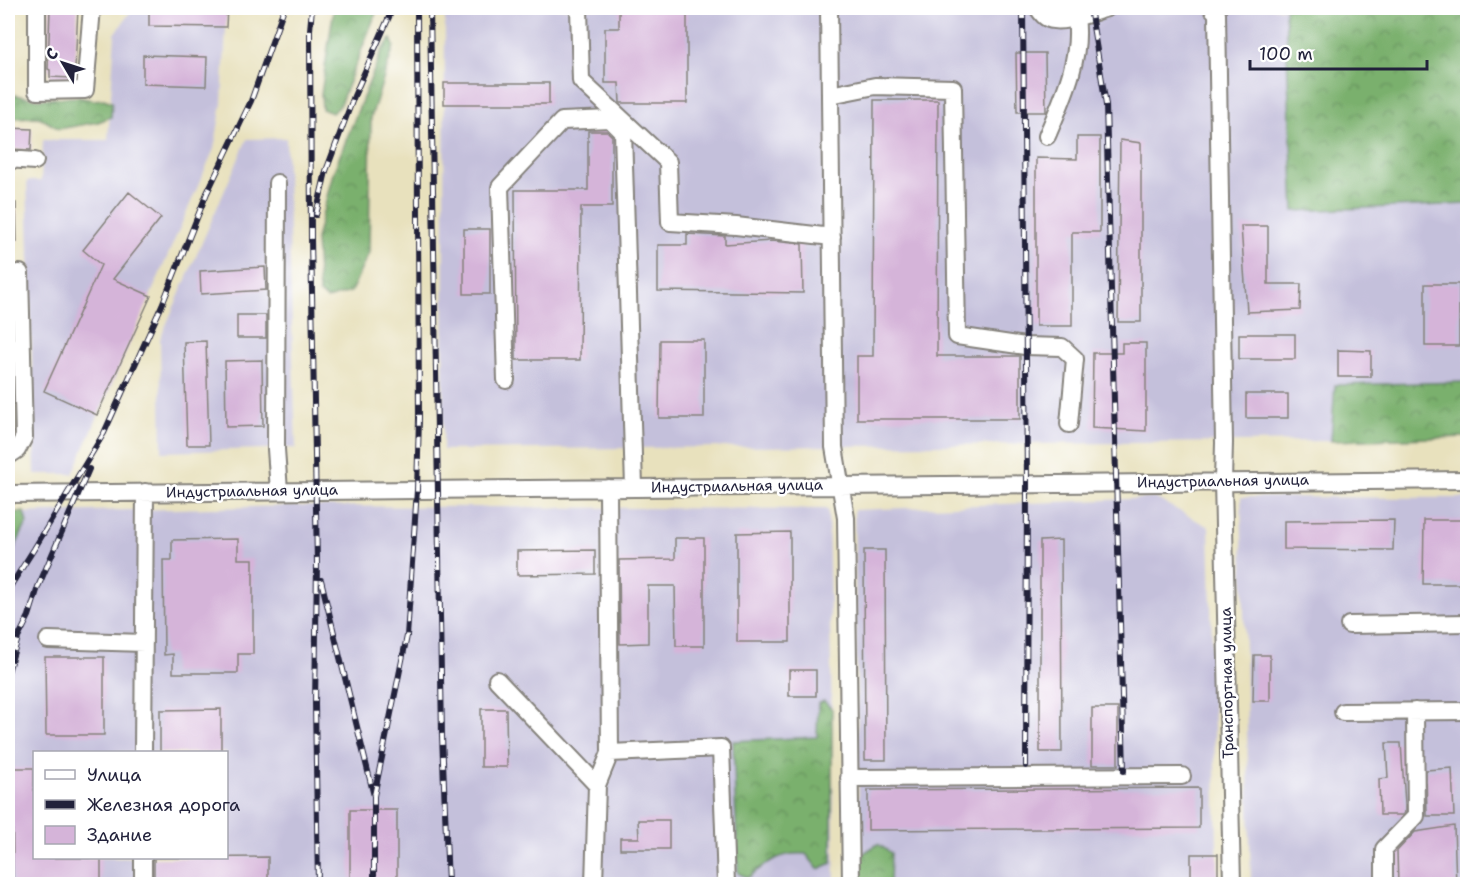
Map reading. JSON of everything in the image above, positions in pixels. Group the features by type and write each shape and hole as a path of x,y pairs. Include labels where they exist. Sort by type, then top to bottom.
{"street":[{"path":"38,8 37,91 85,90 92,8"},
{"path":"579,8 582,81 668,162 670,222 736,226 832,237"},
{"path":"829,8 834,447 846,518 851,885"},
{"path":"1038,8 1045,18 1052,20 1076,18 1107,8"},
{"name":"Транспортная улица","path":"1212,8 1217,13 1223,481 1232,885"},
{"path":"1047,136 1066,91 1077,45 1076,18"},
{"path":"830,95 875,86 953,88 957,336 1025,346 1062,347 1075,359 1070,424"},
{"path":"506,380 500,187 562,121 610,119 623,132 634,487"},
{"path":"8,159 35,161"},
{"path":"276,183 276,449 279,491"},
{"path":"8,274 20,273 15,366 24,437 17,450 8,456"},
{"name":"Индустриальная улица","path":"8,494 1467,480"},
{"path":"594,885 597,785 610,753 608,488"},
{"path":"143,751 145,492"},
{"path":"1349,625 1467,623"},
{"path":"48,640 144,643"},
{"path":"497,680 597,785"},
{"path":"1384,885 1384,849 1416,816 1415,711"},
{"path":"1342,712 1467,711"},
{"path":"610,753 721,748 726,885"},
{"path":"849,778 1182,776"},
{"path":"143,859 143,885"}],"shaded area":[{"path":"133,8 227,8 222,104 214,149 73,474 35,474 27,181 41,181 43,140 108,140 115,34"},
{"path":"445,8 1285,8 1294,211 1467,204 1467,382 1335,385 1331,441 443,450"},
{"path":"286,138 296,448 162,452 160,339 247,139"},
{"path":"1241,497 1467,498 1467,884 1251,884"},
{"path":"1155,498 1209,527 1218,884 860,884 854,510"},
{"path":"288,506 828,509 835,884 8,884 8,513"}],"green space":[{"path":"334,8 378,8 339,107 332,113 322,109 321,94"},
{"path":"1285,8 1467,8 1467,204 1294,211"},
{"path":"391,39 394,46 371,117 369,252 351,292 327,299 319,293 316,239 333,173 382,50"},
{"path":"8,94 38,99 78,97 93,100 104,99 112,102 111,117 98,122 59,129 39,117 8,118"},
{"path":"1467,382 1467,437 1331,441 1335,385"},
{"path":"24,512 27,523 13,551 8,554 8,513"},
{"path":"824,701 832,709 832,863 818,869 806,854 782,856 748,878 738,873 733,741 817,737 818,704"},
{"path":"878,844 891,853 890,884 860,884 859,856"}],"building":[{"path":"50,8 78,8 75,70 73,70 72,78 50,77 48,69"},
{"path":"149,8 227,8 226,27 149,26"},
{"path":"619,8 687,8 687,103 620,103 619,83 605,83 605,28 619,28"},
{"path":"1016,53 1045,53 1046,112 1017,112"},
{"path":"143,55 207,57 206,86 143,84"},
{"path":"444,83 549,83 549,104 444,104"},
{"path":"874,100 938,100 937,356 1020,356 1020,419 857,419 857,356 873,356"},
{"path":"8,128 32,129 31,150 8,149"},
{"path":"588,131 607,131 612,136 612,207 581,207 580,360 516,360 515,190 588,190"},
{"path":"1077,137 1100,137 1100,232 1072,232 1072,326 1036,326 1036,158 1077,159"},
{"path":"1120,140 1141,143 1141,322 1118,322"},
{"path":"129,192 161,218 113,279 151,296 97,415 44,391 101,265 83,250"},
{"path":"8,203 16,203 17,242 8,243"},
{"path":"1241,226 1268,226 1268,284 1301,284 1300,310 1247,312"},
{"path":"464,229 490,229 490,294 464,294"},
{"path":"687,234 725,236 725,244 772,241 802,244 803,293 658,291 658,245 687,245"},
{"path":"265,267 266,290 201,294 200,271"},
{"path":"1425,284 1459,284 1459,346 1425,346"},
{"path":"8,298 10,298 11,335 8,335"},
{"path":"237,315 266,315 266,338 237,338"},
{"path":"1239,334 1295,334 1295,359 1239,359"},
{"path":"660,340 704,340 704,418 659,418"},
{"path":"206,341 209,445 187,445 184,342"},
{"path":"1122,343 1146,343 1146,431 1092,428 1093,353 1122,353"},
{"path":"1338,350 1371,351 1371,377 1338,377"},
{"path":"262,360 263,426 226,427 225,361"},
{"path":"8,394 12,395 13,433 8,433"},
{"path":"1246,394 1288,394 1288,418 1246,418"},
{"path":"1394,520 1393,550 1284,549 1284,521"},
{"path":"1424,520 1467,520 1467,584 1423,584"},
{"path":"790,532 790,642 737,642 737,533"},
{"path":"675,538 704,538 704,646 676,646 675,586 648,586 648,643 620,644 619,560 675,559"},
{"path":"238,539 238,559 253,559 253,654 238,654 238,673 173,673 173,654 164,655 163,560 172,560 172,540"},
{"path":"1061,540 1062,752 1040,752 1040,541"},
{"path":"595,550 595,574 517,575 517,551"},
{"path":"864,550 885,550 886,760 865,760"},
{"path":"1254,655 1270,655 1270,701 1253,701"},
{"path":"45,657 104,657 104,735 46,735"},
{"path":"789,670 816,670 816,696 789,696"},
{"path":"1092,708 1118,708 1118,765 1092,765"},
{"path":"221,709 221,751 160,751 160,710"},
{"path":"481,709 506,709 507,767 481,767"},
{"path":"1386,743 1401,743 1405,804 1405,812 1402,815 1380,815 1379,779 1388,778"},
{"path":"12,768 33,768 33,859 101,859 101,885 13,885"},
{"path":"1452,768 1454,816 1427,816 1426,770"},
{"path":"1199,788 1199,828 868,830 868,790"},
{"path":"350,810 397,810 397,885 350,885"},
{"path":"638,820 669,820 669,849 620,849 620,838 639,838"},
{"path":"1454,826 1456,885 1398,885 1397,851 1415,832"},
{"path":"1191,854 1218,854 1218,885 1191,885"},
{"path":"268,857 268,885 154,885 154,859"}],"railway":[{"path":"8,590 104,433 162,305 207,193 251,101 284,8"},
{"path":"312,8 310,30 311,238 317,563 315,704 318,884"},
{"path":"316,215 326,171 354,96 393,8"},
{"path":"374,796 407,636 417,490 419,418 417,8"},
{"path":"430,8 442,736 448,884"},
{"path":"1023,8 1027,483 1026,766"},
{"path":"1090,8 1106,105 1124,771"},
{"path":"8,672 18,638 29,616 38,587 89,469"},
{"path":"321,580 374,796 374,884"}]}
